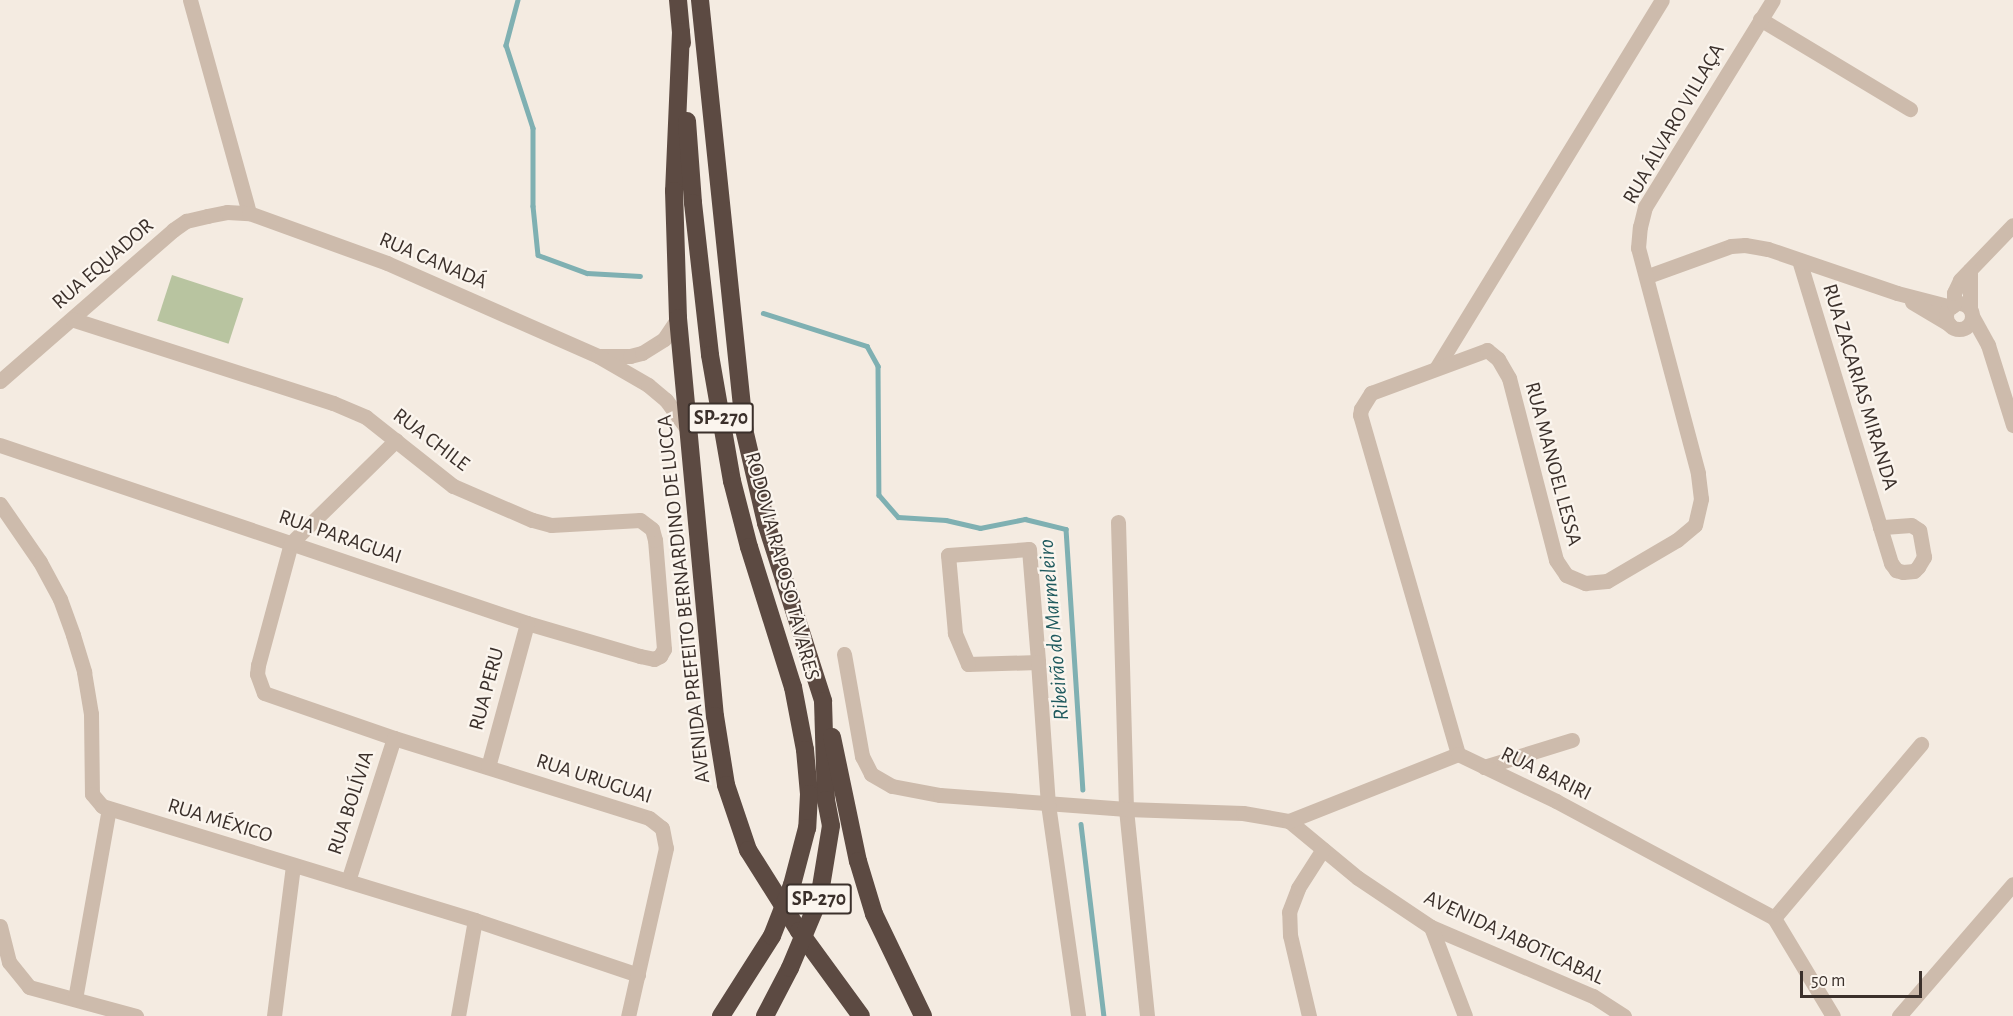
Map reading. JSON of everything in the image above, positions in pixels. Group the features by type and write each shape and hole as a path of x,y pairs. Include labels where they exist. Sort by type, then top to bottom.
{"highway":[{"name":"RODOVIA RAPOSO TAVARES","path":"678,0 693,203 710,355 732,481 749,547 793,687 805,750 808,794 807,828 792,885 772,936 721,1016"},
{"name":"RODOVIA RAPOSO TAVARES","path":"700,0 744,429 766,523 823,701 826,800 831,825 819,899 790,968 765,1016"},
{"name":"AVENIDA PREFEITO BERNARDINO DE LUCCA","path":"681,32 674,191 678,318 715,716 726,785 748,850 799,931 861,1016"},
{"path":"823,701 858,861 874,914 923,1016"}],"street":[{"path":"190,0 249,213"},
{"path":"1437,368 1662,0"},
{"name":"RUA ÁLVARO VILLAÇA","path":"1648,276 1638,248 1640,227 1646,207 1773,0"},
{"path":"1760,19 1910,109"},
{"name":"RUA EQUADOR","path":"0,381 186,221 227,212 249,213"},
{"name":"RUA CANADÁ","path":"249,213 387,262 598,356 648,385 666,400 688,430"},
{"path":"1949,324 1947,313 1952,306 1956,287 2013,225"},
{"path":"1648,276 1731,246 1745,244 1768,249 1897,293 1952,306 1961,303 1988,345 2013,425"},
{"name":"RUA ZACARIAS MIRANDA","path":"1799,260 1880,527"},
{"path":"1897,293 1958,329 1969,317 1970,270"},
{"name":"RUA MANOEL LESSA","path":"1458,754 1360,415 1371,393 1487,350 1498,359 1509,378 1556,560 1566,575 1575,580 1585,583 1607,581 1677,540 1695,525 1701,499 1698,473 1648,276"},
{"path":"598,356 630,356 642,353 664,339 678,318"},
{"name":"RUA CHILE","path":"72,319 333,403 366,417 453,486 532,520 551,525 631,518 647,524 652,529 655,540 664,649"},
{"path":"291,543 396,440"},
{"name":"RUA PARAGUAI","path":"0,445 527,622 654,659 660,656 664,649"},
{"path":"0,504 40,562 60,599 73,635 84,672 91,714 92,794 96,801 109,809 75,999"},
{"path":"1118,522 1126,809 1147,1016"},
{"name":"RUA URUGUAI","path":"291,543 258,665 257,674 264,693 394,738 649,818 662,828 666,848 628,1016"},
{"path":"1038,662 968,663 955,633 948,555 1029,549 1038,662 1048,804 1078,1016"},
{"name":"RUA PERU","path":"488,767 527,622"},
{"path":"844,654 862,756 871,774 892,786 940,795 1126,809 1243,813 1290,821 1458,754"},
{"name":"RUA BOLÍVIA","path":"348,881 394,738"},
{"path":"1484,767 1572,740"},
{"path":"1833,1016 1774,918 1921,744"},
{"name":"RUA BARIRI","path":"1458,754 1556,801 1774,918"},
{"name":"RUA MÉXICO","path":"109,809 475,920 638,975"},
{"name":"AVENIDA JABOTICABAL","path":"1290,821 1358,878 1431,927 1593,996 1624,1016"},
{"path":"1309,1016 1290,935 1289,912 1298,888 1323,849"},
{"path":"274,1016 293,865"},
{"path":"1899,1016 2013,884"},
{"path":"458,1016 475,920"},
{"path":"0,926 9,962 29,987 136,1016"},
{"path":"1431,927 1465,1016"}],"green space":[{"path":"172,275 243,298 228,344 157,321"}],"waterway":[{"name":"Ribeirão do Marmeleiro","path":"518,0 506,45 533,128 533,206 538,255 587,273 640,276"},
{"name":"Ribeirão do Marmeleiro","path":"763,313 867,346 878,366 879,495 898,517 946,520 980,528 1025,519 1066,529 1083,789"},
{"name":"Ribeirão do Marmeleiro","path":"1081,824 1104,1016"}]}
